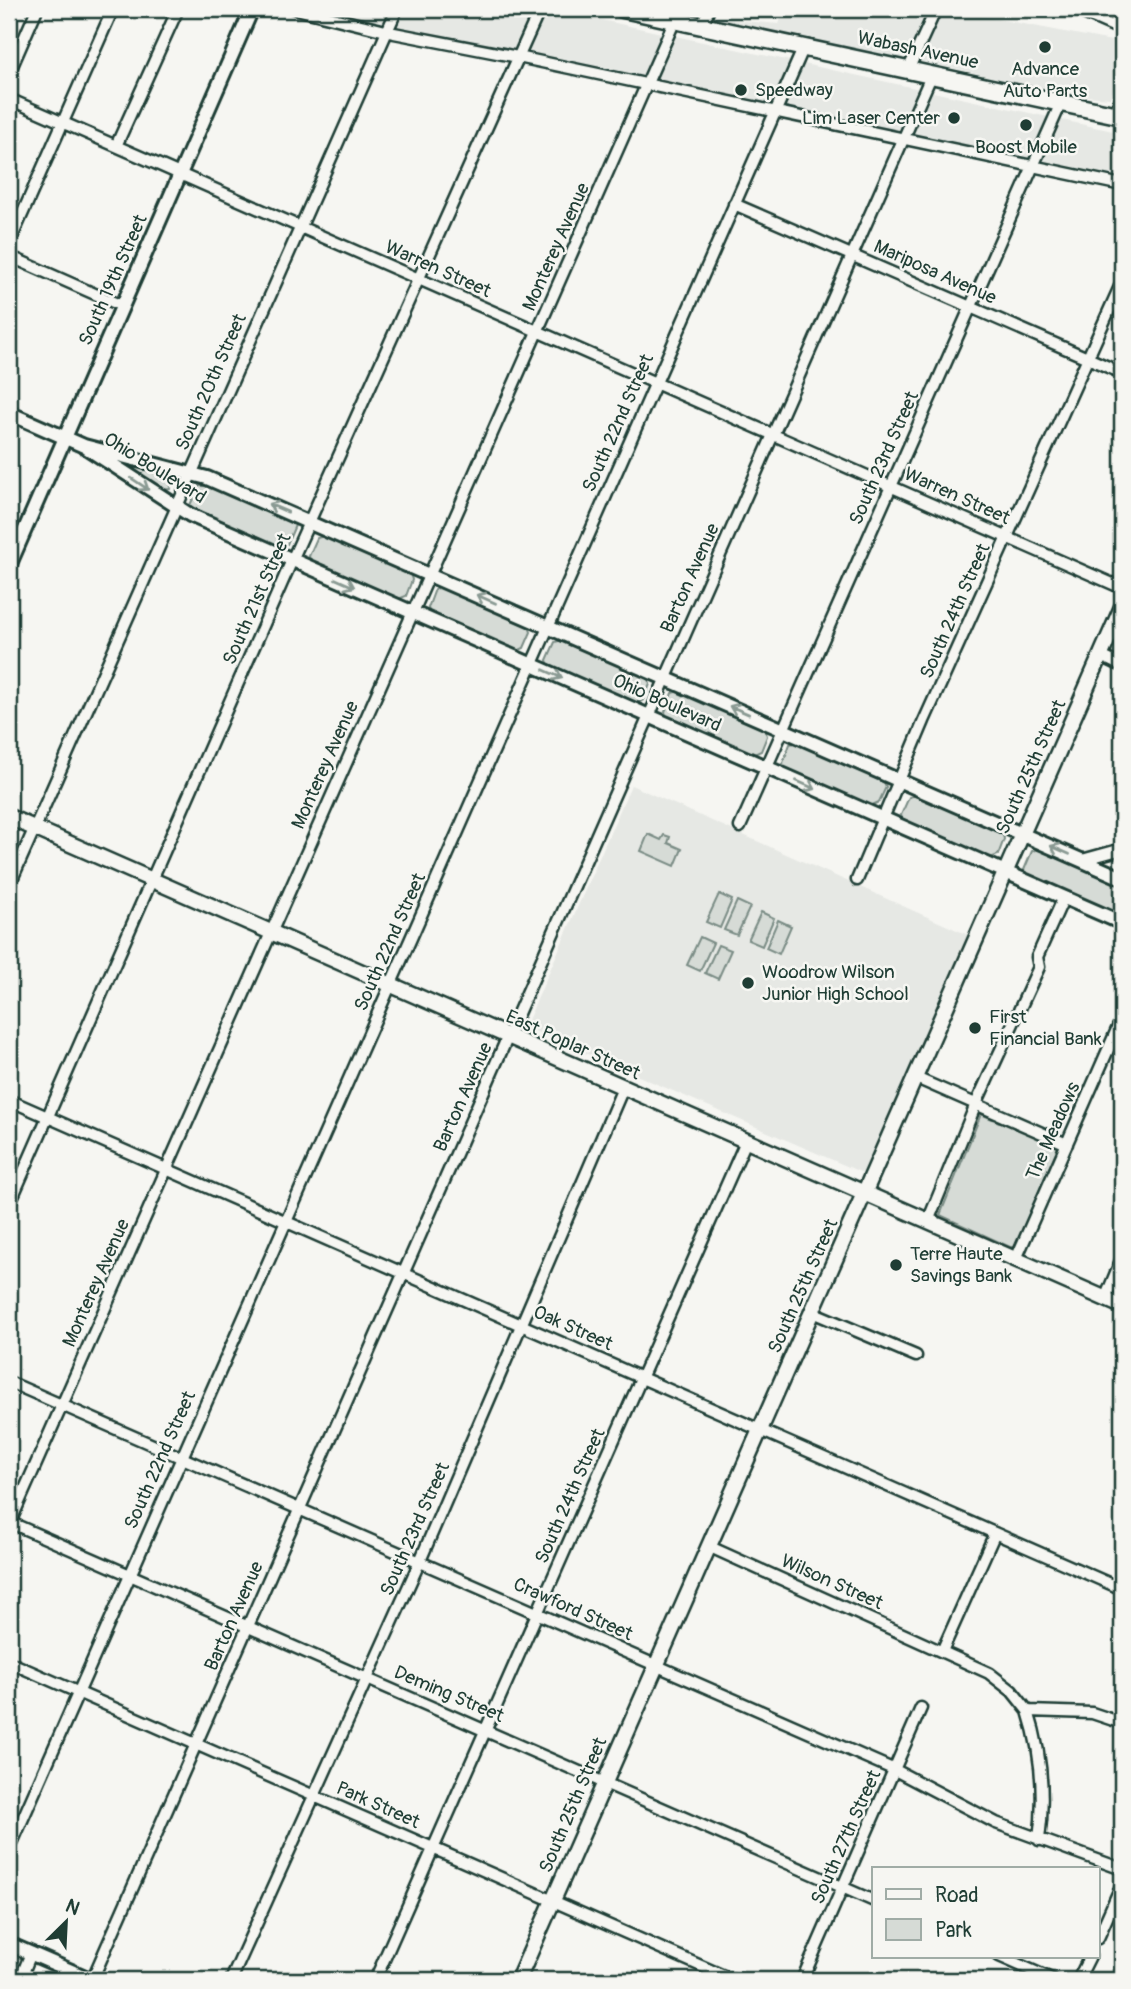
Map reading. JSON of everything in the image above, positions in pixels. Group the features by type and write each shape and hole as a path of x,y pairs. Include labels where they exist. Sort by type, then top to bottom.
{"main road":[{"name":"Wabash Avenue","path":"623,9 803,49 909,68 1118,115"},
{"name":"South 25th Street","path":"517,1980 1122,607"},
{"name":"East Poplar Street","path":"9,817 1122,1306"}],"street":[{"path":"9,73 37,9"},
{"path":"9,244 113,9"},
{"path":"117,146 178,9"},
{"name":"South 19th Street","path":"9,566 252,9"},
{"path":"296,9 387,31 1122,185"},
{"name":"South 20th Street","path":"9,886 174,506 397,9"},
{"name":"South 21st Street","path":"9,1205 292,560 540,9"},
{"path":"702,25 709,9"},
{"path":"909,68 936,9"},
{"path":"1074,9 1122,30"},
{"name":"Monterey Avenue","path":"9,1523 676,20"},
{"name":"South 22nd Street","path":"9,1850 128,1574 803,49"},
{"name":"Barton Avenue","path":"92,1980 932,74"},
{"path":"1118,115 1122,96"},
{"name":"Warren Street","path":"9,99 1122,589"},
{"name":"South 23rd Street","path":"740,827 1061,103"},
{"name":"Mariposa Avenue","path":"734,204 1122,373"},
{"path":"9,256 122,306"},
{"name":"South 24th Street","path":"857,880 1122,282"},
{"path":"9,413 84,446"},
{"name":"Ohio Boulevard","path":"84,446 190,471 1122,878"},
{"name":"Ohio Boulevard","path":"84,446 174,506 1122,923"},
{"path":"1101,656 1122,666"},
{"path":"1082,860 1122,849"},
{"path":"928,1221 976,1104 1039,967 1037,957 1064,897"},
{"name":"The Meadows","path":"1016,1259 1122,1018"},
{"path":"916,1078 1067,1144"},
{"name":"South 23rd Street","path":"231,1980 524,1325 623,1088"},
{"name":"Oak Street","path":"9,1100 1122,1589"},
{"name":"South 24th Street","path":"375,1980 746,1141"},
{"path":"1105,1299 1122,1258"},
{"path":"812,1312 916,1356"},
{"name":"Crawford Street","path":"9,1382 895,1770 962,1808 1039,1840 1122,1869"},
{"name":"Deming Street","path":"9,1523 872,1900"},
{"path":"943,1650 995,1533"},
{"name":"Wilson Street","path":"708,1546 989,1673 1012,1690 1028,1711"},
{"name":"Park Street","path":"9,1662 733,1980"},
{"name":"South 27th Street","path":"802,1980 921,1708"},
{"path":"1039,1840 1043,1809 1041,1765 1039,1743 1028,1711 1091,1713 1119,1722"},
{"path":"1100,1934 1122,1884"},
{"path":"9,1944 92,1980"},
{"path":"20,1980 32,1953"},
{"path":"1004,1958 1054,1980"},
{"path":"1079,1980 1089,1958"}],"shaded area":[{"path":"297,9 551,9 1122,133 1122,178"},
{"path":"648,9 713,9 709,18 779,24 785,9 945,9 1122,43 1122,72 1110,98 1063,94 948,67"},
{"name":"Woodrow Wilson Junior High School","path":"631,785 968,935 971,939 865,1174 525,1027"}],"green space":[{"path":"131,464 173,475 170,489 161,490 129,470"},
{"path":"199,486 212,486 296,523 287,544 279,548 192,509 190,505"},
{"path":"324,536 410,573 412,580 406,596 396,600 311,563 309,556 317,538"},
{"path":"443,587 528,624 531,632 524,648 515,652 430,614 428,608 435,589"},
{"path":"562,640 647,677 650,684 644,700 634,704 549,666 547,660 555,642"},
{"path":"679,691 765,728 767,736 761,751 752,755 667,718 665,712 672,693"},
{"path":"797,742 883,779 886,787 879,802 870,806 785,769 783,763 790,744"},
{"path":"916,795 1002,832 1004,839 998,855 988,859 903,822 901,815 909,797"},
{"path":"648,834 661,840 664,835 670,837 668,843 682,849 675,866 641,851"},
{"path":"1039,849 1122,885 1122,910 1111,914 1026,876 1024,870 1032,851"},
{"path":"719,894 732,900 720,928 706,922"},
{"path":"737,901 750,907 737,935 724,930"},
{"path":"761,912 774,918 762,946 748,940"},
{"path":"778,920 791,926 779,954 766,948"},
{"path":"700,937 713,943 700,971 687,965"},
{"path":"718,945 731,950 718,979 705,973"},
{"path":"981,1114 999,1122 1005,1121 1058,1147 1015,1247 940,1215"}],"place":[{"name":"Advance Auto Parts","path":"1045,47"},
{"name":"Speedway","path":"741,90"},
{"name":"Lim Laser Center","path":"954,118"},
{"name":"Boost Mobile","path":"1026,125"},
{"name":"Woodrow Wilson Junior High School","path":"748,983"},
{"name":"First Financial Bank","path":"975,1028"},
{"name":"Terre Haute Savings Bank","path":"896,1265"}]}
